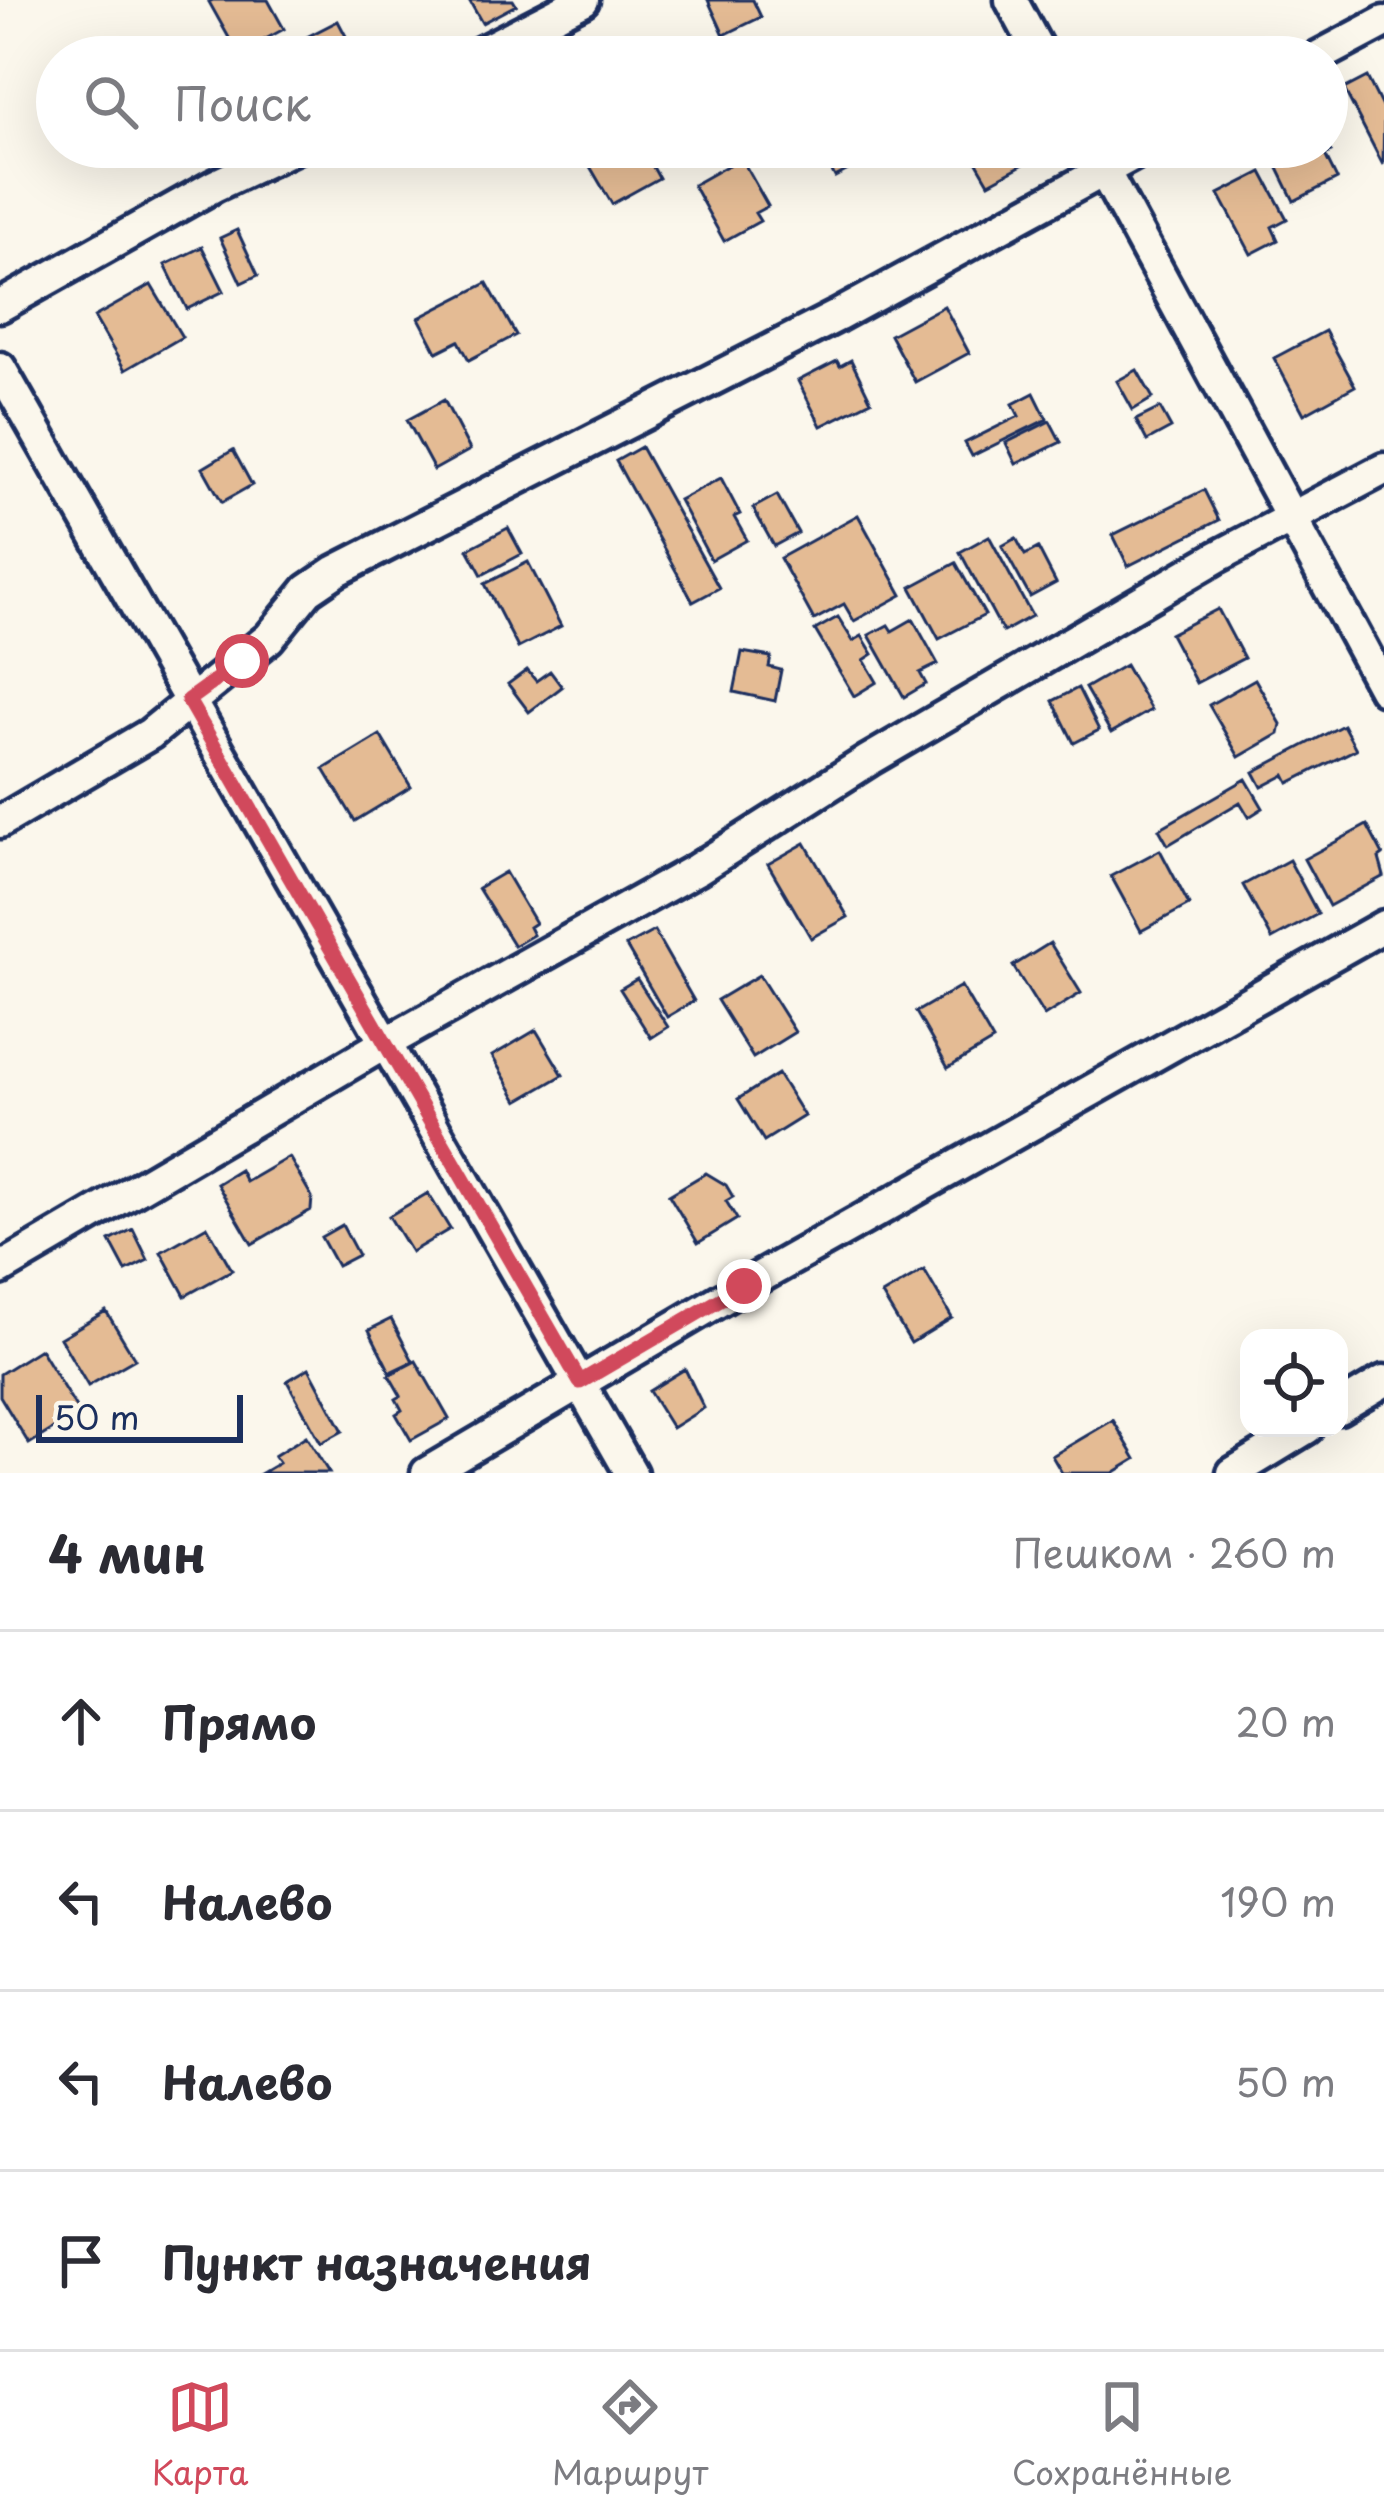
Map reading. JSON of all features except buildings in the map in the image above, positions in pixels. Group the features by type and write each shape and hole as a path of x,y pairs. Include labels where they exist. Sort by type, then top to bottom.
{"street":[{"path":"513,36 583,0"},
{"path":"1011,0 1031,36"},
{"path":"1348,41 1384,22"},
{"path":"0,306 252,168"},
{"path":"0,822 150,734 269,638 308,590 336,571 838,316 1082,168"},
{"path":"1103,168 1384,689"},
{"path":"0,368 631,1473"},
{"path":"0,1269 384,1044 697,869 869,760 1384,469"},
{"path":"427,1473 1384,926"},
{"path":"1348,1403 1384,1381"},
{"path":"1233,1473 1292,1437"}],"route":[{"path":"242,661 188,700 580,1382 744,1286"}]}
